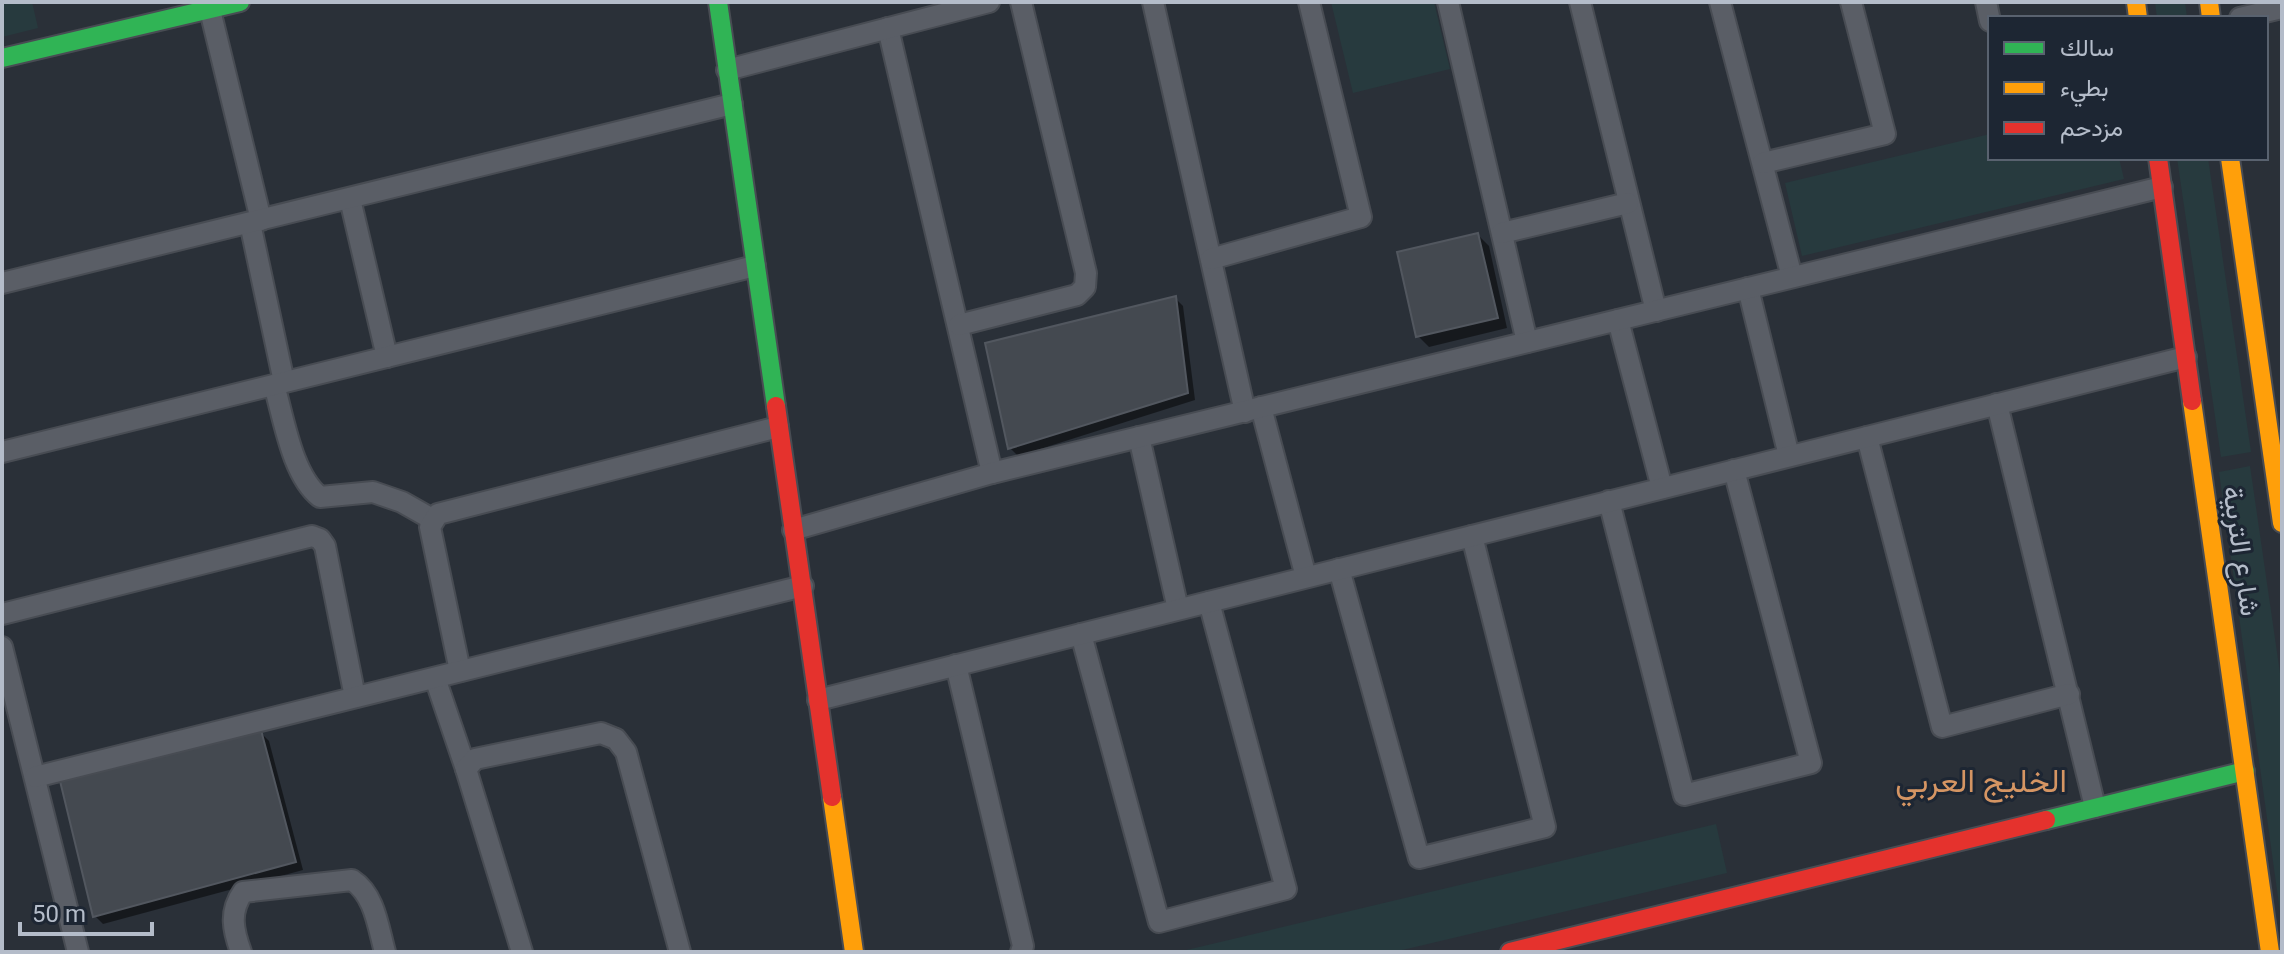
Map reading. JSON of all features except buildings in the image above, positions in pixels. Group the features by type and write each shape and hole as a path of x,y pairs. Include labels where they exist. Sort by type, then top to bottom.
{"street":[{"path":"2,58 240,2"},
{"path":"718,2 854,952"},
{"path":"727,70 989,2"},
{"path":"959,325 1077,295 1085,287 1086,273 1021,2"},
{"path":"1153,2 1211,259 1253,410 1306,577"},
{"path":"1211,259 1361,217 1309,2"},
{"path":"1448,2 1527,342"},
{"path":"1580,2 1656,311"},
{"path":"1720,2 1792,277"},
{"path":"1763,163 1885,134 1851,2"},
{"path":"2248,16 2282,8"},
{"path":"210,10 255,222 279,384 298,466 308,488 320,497 373,492 432,519"},
{"path":"888,28 992,473"},
{"path":"2,283 732,104"},
{"name":"شارع التربية","path":"2158,160 2270,952"},
{"name":"شارع التربية","path":"2230,160 2278,466 2282,523"},
{"path":"793,530 992,473 2162,187"},
{"path":"350,199 387,357"},
{"path":"1502,233 1628,203"},
{"path":"2,452 755,266"},
{"path":"1748,288 1789,456"},
{"path":"1618,320 1662,488"},
{"path":"818,700 2186,357"},
{"path":"1997,404 2095,807"},
{"path":"460,671 430,527 432,519 448,509 778,427"},
{"path":"1139,437 1178,609"},
{"path":"1867,437 1942,727 2069,694"},
{"path":"1609,501 1684,795 1811,763 1734,470"},
{"path":"2,614 312,536 320,539 325,546 355,697"},
{"path":"1339,569 1419,858 1545,827 1472,536"},
{"path":"35,777 803,586"},
{"path":"1081,634 1159,922 1286,889 1209,602"},
{"path":"2,647 78,952"},
{"path":"956,665 1023,946 1021,952"},
{"path":"435,678 522,952"},
{"path":"466,769 475,759 601,733 616,739 626,752 680,952"},
{"path":"1510,952 2245,771"},
{"path":"241,952 234,930 234,906 243,892 352,880 362,887 371,902 385,952"}],"green space":[{"path":"2,2 32,2 38,28 2,37"},
{"path":"1331,2 1434,2 1450,69 1353,93"},
{"path":"2155,2 2185,2 2187,16 2157,16"},
{"path":"1988,134 1988,160 2119,160 2124,179 1802,256 1785,183"},
{"path":"2177,160 2208,160 2251,452 2221,457"},
{"path":"2250,466 2282,687 2282,926 2219,472"},
{"path":"1716,824 1727,873 1394,952 1178,952"}],"traffic: fast":[{"path":"2,58 240,2"},
{"path":"718,2 776,406"},
{"path":"2046,820 2245,771"}],"traffic: slow":[{"path":"2136,2 2138,16"},
{"path":"2209,2 2211,16"},
{"path":"2230,160 2282,523"},
{"path":"2192,401 2270,952"},
{"path":"832,797 854,952"}],"traffic: jam":[{"path":"2158,160 2192,401"},
{"path":"776,406 832,797"},
{"path":"1510,952 2046,820"}],"district":[{"name":"الخليج العربي","path":"1981,781"}]}
